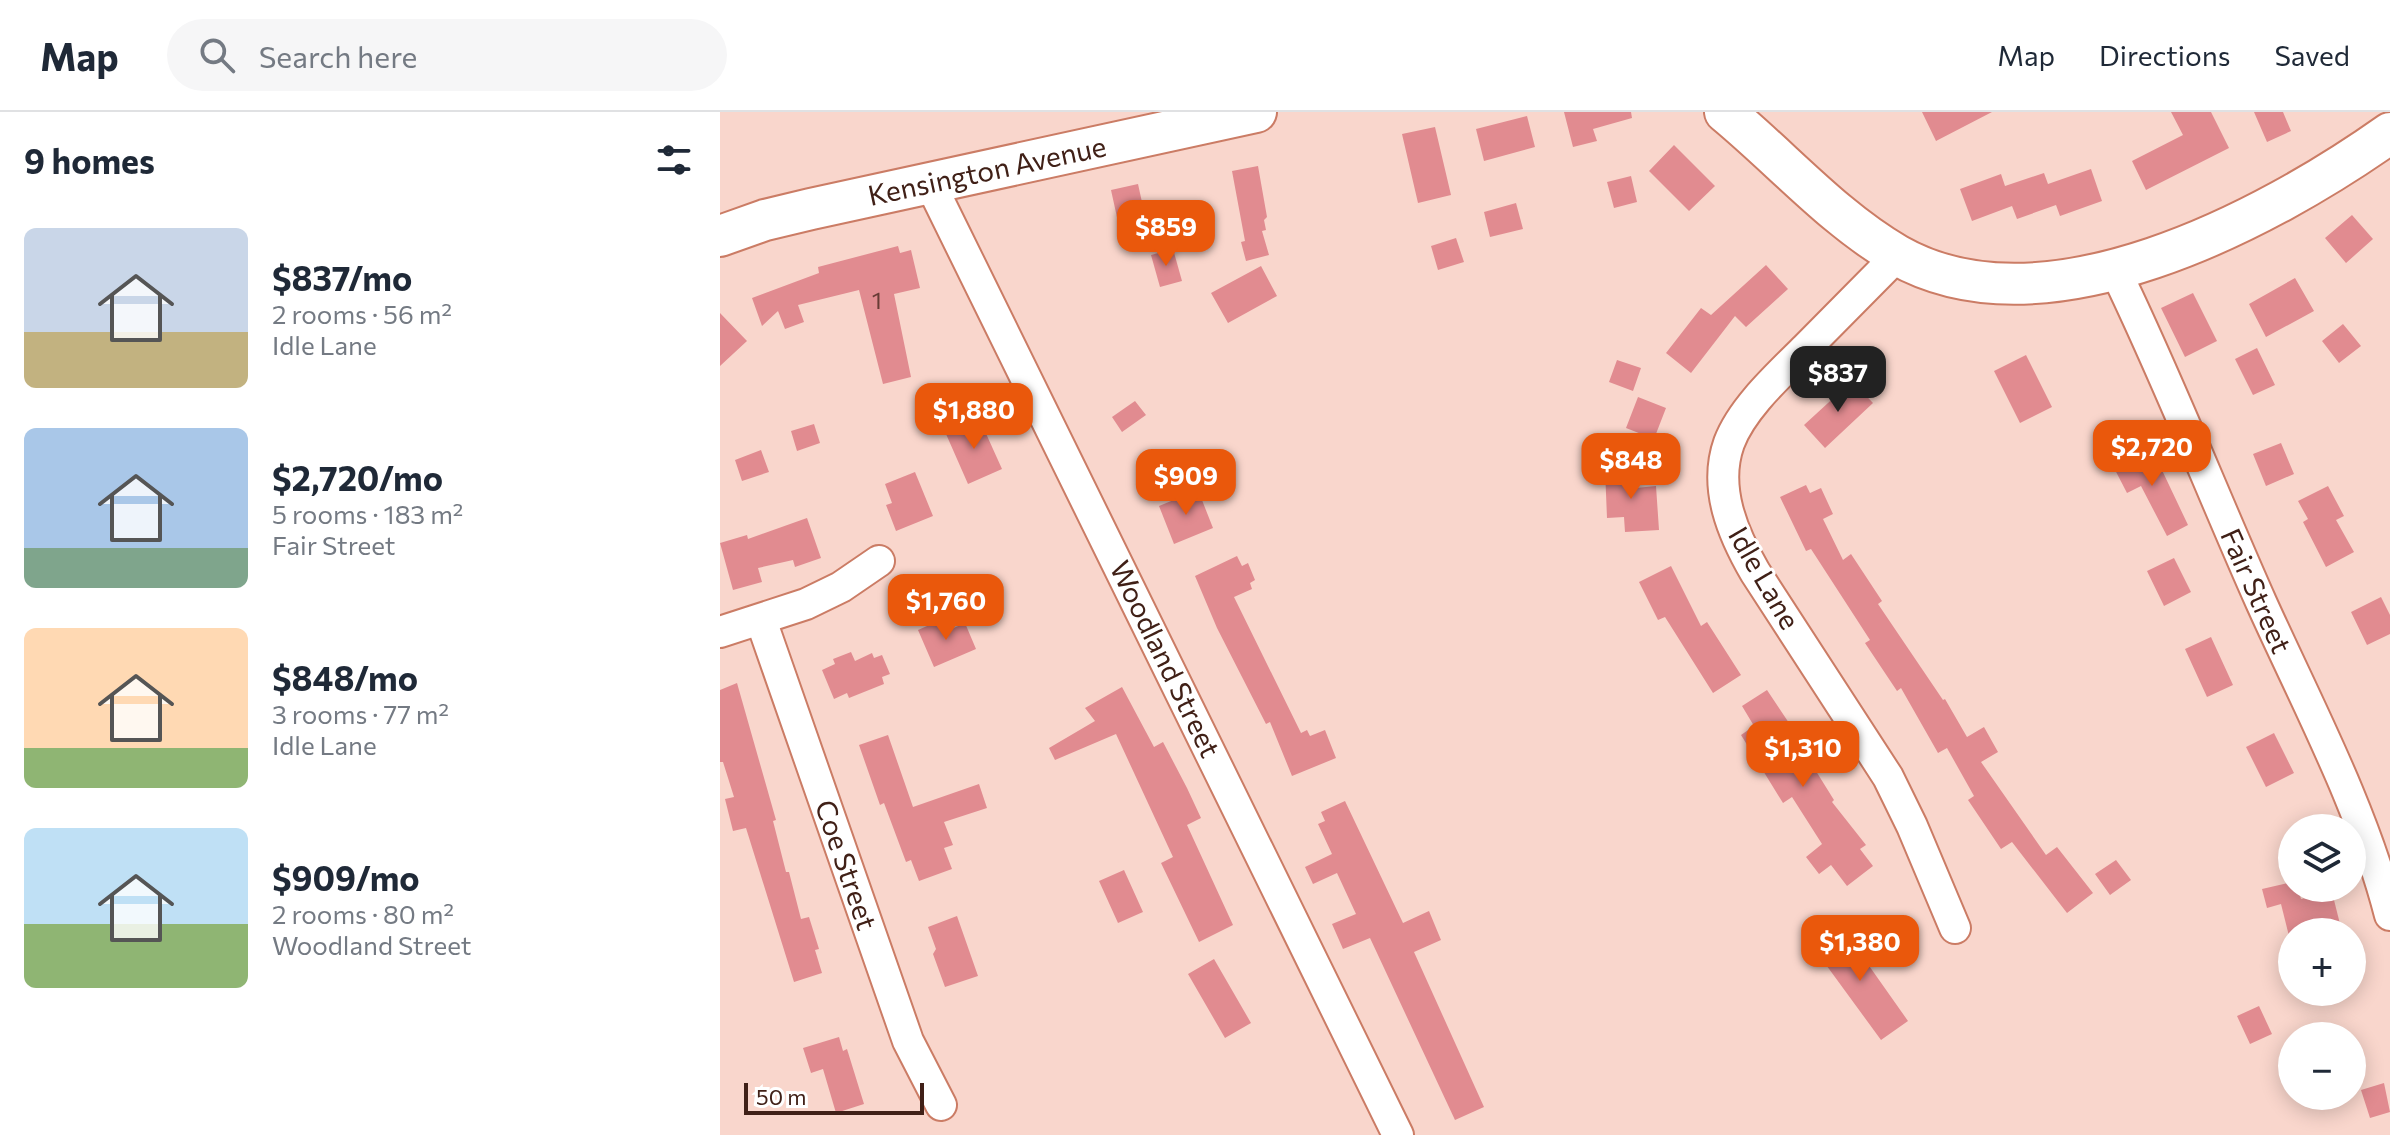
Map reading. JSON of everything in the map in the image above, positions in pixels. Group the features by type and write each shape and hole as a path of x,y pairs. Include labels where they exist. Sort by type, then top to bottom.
{"main road":[{"name":"Kensington Avenue","path":"720,236 765,220 1256,112"},
{"path":"1725,112 1844,216 1898,255 1932,271 1973,283 2013,286 2059,282 2115,270 2170,251 2231,225 2335,169 2390,133"}],"street":[{"name":"Woodland Street","path":"930,183 1398,1135"},
{"name":"Idle Lane","path":"1898,255 1767,387 1746,415 1729,443 1724,472 1725,505 1737,541 1755,572 1888,777 1955,928"},
{"name":"Fair Street","path":"2115,270 2161,368 2204,474 2369,845 2390,915"},
{"path":"720,632 806,604 841,587 879,561"},
{"name":"Coe Street","path":"761,620 908,1041 941,1105"}],"building":[{"path":"1564,112 1631,112 1632,118 1593,129 1597,141 1573,147"},
{"path":"1922,112 1992,112 1936,141"},
{"path":"2171,112 2211,112 2229,148 2146,190 2132,161 2183,135"},
{"path":"2254,112 2283,112 2291,131 2267,142"},
{"path":"1527,116 1535,147 1484,161 1476,129"},
{"path":"1435,127 1451,195 1418,203 1402,134"},
{"path":"1674,145 1715,186 1689,211 1649,171"},
{"path":"1258,166 1267,217 1264,220 1266,230 1262,231 1269,255 1246,261 1232,171"},
{"path":"2091,169 2102,201 2060,216 2056,205 2017,219 2012,206 1972,221 1960,189 2001,174 2005,186 2044,173 2048,184"},
{"path":"1631,176 1637,202 1614,208 1607,182"},
{"path":"1138,184 1147,225 1120,231 1111,190"},
{"path":"1516,203 1523,229 1490,237 1484,212"},
{"path":"2352,215 2373,239 2346,263 2325,238"},
{"path":"1456,238 1464,262 1438,270 1431,246"},
{"path":"898,246 900,253 911,250 920,288 894,294 911,377 883,384 859,290 798,305 804,322 785,329 778,311 762,326 752,298 819,273 818,267"},
{"path":"1173,249 1182,281 1160,287 1151,255"},
{"path":"1766,265 1788,289 1746,327 1735,316 1691,373 1666,353 1701,308 1711,315"},
{"path":"1261,266 1277,296 1228,323 1211,293"},
{"path":"2295,278 2314,311 2266,337 2249,304"},
{"path":"2193,293 2217,341 2185,357 2161,308"},
{"path":"720,313 747,341 720,366"},
{"path":"2343,324 2361,346 2339,363 2322,341"},
{"path":"2257,348 2275,385 2253,395 2235,359"},
{"path":"2026,355 2052,407 2020,423 1994,371"},
{"path":"1617,360 1641,368 1633,391 1609,382"},
{"path":"1852,381 1873,403 1825,448 1804,425"},
{"path":"1638,397 1666,408 1654,439 1626,428"},
{"path":"1135,401 1146,415 1122,432 1112,417"},
{"path":"979,418 1002,469 968,484 946,434"},
{"path":"814,424 820,443 797,451 791,431"},
{"path":"2281,443 2294,474 2266,486 2253,454"},
{"path":"2151,447 2188,525 2167,536 2141,486 2127,493 2113,466"},
{"path":"761,450 769,472 742,481 735,460"},
{"path":"1635,467 1636,488 1656,486 1659,530 1625,532 1624,517 1607,518 1605,469"},
{"path":"915,472 933,516 896,531 886,505 892,503 885,484"},
{"path":"1806,485 1810,493 1821,488 1833,514 1823,519 1843,560 1851,554 1882,601 1878,604 1945,699 1967,737 1984,727 1998,752 1981,762 2046,855 2057,847 2093,893 2067,913 2012,842 2001,849 1968,800 1974,796 1947,748 1938,753 1901,688 1897,691 1865,643 1870,640 1811,549 1806,551 1780,497"},
{"path":"2328,486 2344,516 2336,520 2354,552 2326,567 2303,522 2308,519 2298,501"},
{"path":"1198,490 1213,528 1174,544 1159,506"},
{"path":"807,518 821,558 795,567 793,560 758,568 762,582 733,590 720,543 747,535 748,539"},
{"path":"1237,556 1242,566 1248,563 1255,580 1250,583 1252,589 1234,597 1301,733 1307,730 1310,736 1325,730 1336,758 1292,776 1270,722 1266,724 1217,628 1195,576"},
{"path":"2174,558 2191,592 2164,606 2147,571"},
{"path":"1671,566 1701,626 1707,622 1741,675 1713,693 1665,617 1658,620 1639,582"},
{"path":"2381,597 2390,615 2390,634 2367,645 2351,612"},
{"path":"943,619 947,631 965,623 976,649 934,667 918,630"},
{"path":"2211,637 2233,685 2207,697 2185,649"},
{"path":"851,652 855,661 872,653 874,658 882,655 890,674 882,677 884,684 849,698 847,693 834,699 822,670 835,664 833,659"},
{"path":"737,683 776,820 773,821 786,872 789,872 801,919 809,917 819,949 815,950 822,973 794,982 746,828 733,831 725,799 734,797 723,762 720,762 720,690"},
{"path":"1122,687 1154,747 1163,742 1201,818 1187,825 1233,925 1199,942 1161,863 1173,857 1116,734 1055,760 1049,748 1095,721 1085,708"},
{"path":"1767,690 1793,729 1791,731 1834,800 1832,802 1866,845 1860,849 1873,866 1847,886 1831,865 1819,874 1806,857 1822,844 1792,797 1783,803 1741,735 1754,726 1742,706"},
{"path":"2274,733 2294,773 2266,787 2246,747"},
{"path":"888,735 913,807 979,784 987,808 944,822 953,845 944,848 952,869 919,881 911,860 906,862 884,803 880,805 859,745"},
{"path":"1345,801 1403,923 1429,911 1441,940 1414,952 1484,1107 1455,1120 1370,938 1343,949 1332,924 1356,914 1337,873 1313,884 1305,867 1332,854 1318,824 1325,821 1321,812"},
{"path":"2116,860 2131,880 2110,895 2095,874"},
{"path":"1124,870 1143,912 1118,923 1099,881"},
{"path":"2278,885 2278,902 2334,902 2338,918 2284,918 2281,904 2267,908 2262,889"},
{"path":"957,916 978,976 945,987 933,954 936,949 928,927"},
{"path":"1841,926 1908,1021 1881,1040 1813,947"},
{"path":"1214,959 1251,1023 1225,1038 1188,974"},
{"path":"2259,1006 2272,1034 2250,1044 2237,1016"},
{"path":"839,1037 843,1051 847,1049 864,1104 836,1113 823,1069 811,1073 803,1048"},
{"path":"2384,1083 2390,1112 2370,1118 2366,1088"}]}
